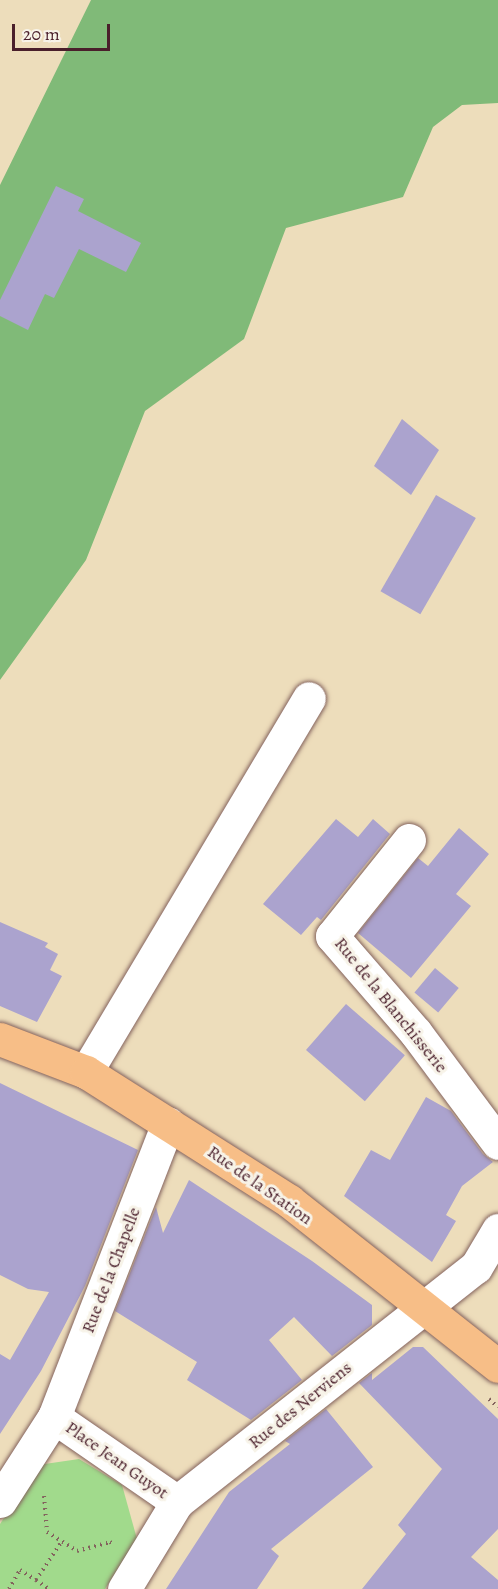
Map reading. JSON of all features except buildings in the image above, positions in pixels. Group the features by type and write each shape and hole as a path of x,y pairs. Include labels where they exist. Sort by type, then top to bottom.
{"main road":[{"name":"Rue de la Station","path":"0,1039 86,1072 288,1201 498,1366"}],"street":[{"path":"86,1072 309,698"},
{"name":"Rue de la Blanchisserie","path":"410,840 332,936 416,1033 498,1143"},
{"name":"Rue de la Chapelle","path":"54,1417 168,1123"},
{"path":"423,1309 476,1267 498,1230"},
{"name":"Rue des Nerviens","path":"177,1502 423,1309"},
{"name":"Place Jean Guyot","path":"8,1489 54,1417 177,1502 124,1589"}],"path":[{"path":"8,1489 44,1496 47,1532 77,1551 110,1542 141,1561"},
{"path":"36,1580 62,1541"},
{"path":"9,1589 20,1570 49,1589"}],"green space":[{"path":"91,0 498,0 498,103 462,105 433,127 403,197 286,228 244,339 145,411 86,560 0,680 0,185"},
{"path":"79,1459 122,1485 137,1539 105,1589 0,1589 0,1524 38,1465"}]}
